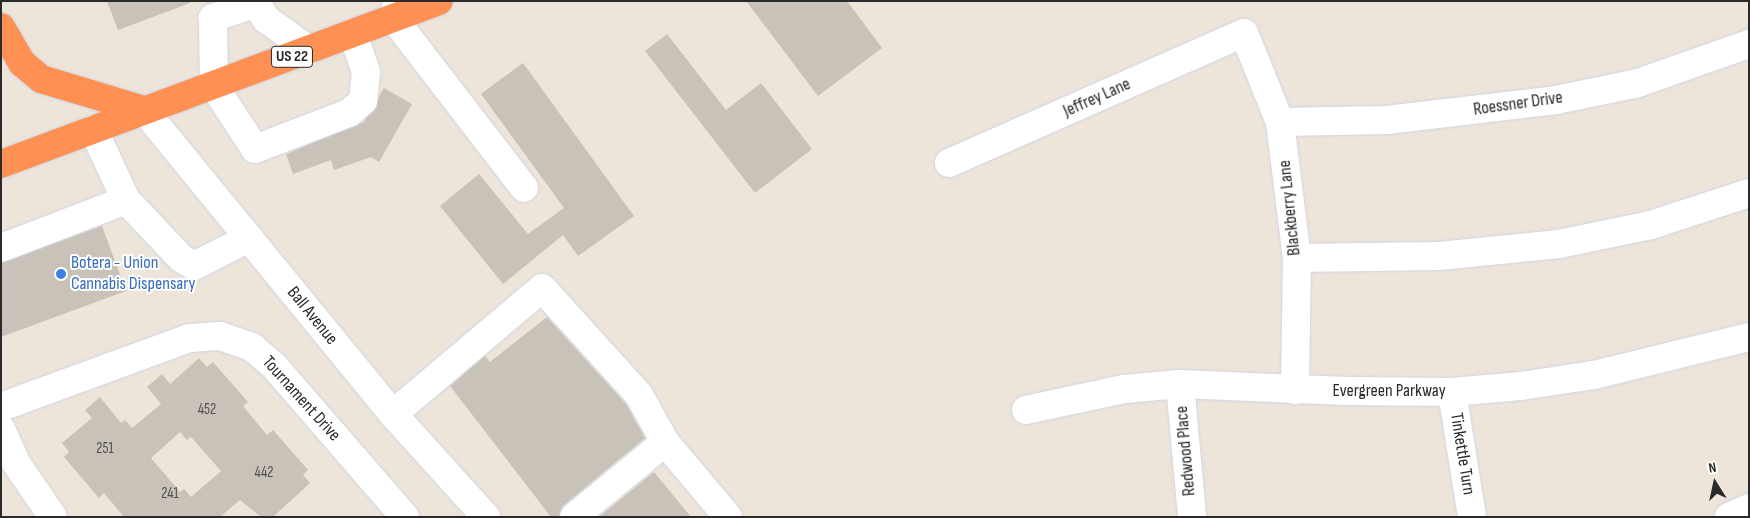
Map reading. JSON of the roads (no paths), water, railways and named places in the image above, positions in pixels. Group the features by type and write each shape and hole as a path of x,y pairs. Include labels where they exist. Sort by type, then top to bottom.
{"highway":[{"name":"US 22","path":"1,164 353,34 395,10 440,1"},
{"path":"1,27 22,62 41,79 144,110"}],"street":[{"path":"309,50 266,19 256,3 213,18 214,86 255,149 349,113 363,101 366,72 353,34"},
{"path":"395,10 524,188"},
{"name":"Blackberry Lane","path":"1244,32 1280,122 1297,258 1295,390"},
{"name":"Jeffrey Lane","path":"949,162 1244,32"},
{"name":"Roessner Drive","path":"1280,122 1387,120 1556,100 1638,83 1749,44"},
{"name":"Ball Avenue","path":"144,110 393,414 486,517"},
{"path":"93,129 126,200 181,258 194,266 249,238"},
{"path":"1297,258 1439,256 1559,244 1651,225 1749,193"},
{"path":"1,248 126,200"},
{"path":"393,414 542,288 639,395 665,442 728,517"},
{"name":"Tournament Drive","path":"1,407 190,338 220,336 252,347 274,366 404,517"},
{"name":"Evergreen Parkway","path":"1026,410 1124,389 1180,384 1295,390 1452,392 1594,375 1749,337"},
{"name":"Redwood Place","path":"1180,384 1192,517"},
{"name":"Tinkettle Turn","path":"1452,392 1472,517"},
{"path":"1,429 16,463 53,517"},
{"path":"574,517 665,442"},
{"path":"1729,517 1749,508"}],"place":[{"name":"Botera - Union Cannabis Dispensary","path":"61,274"}]}
